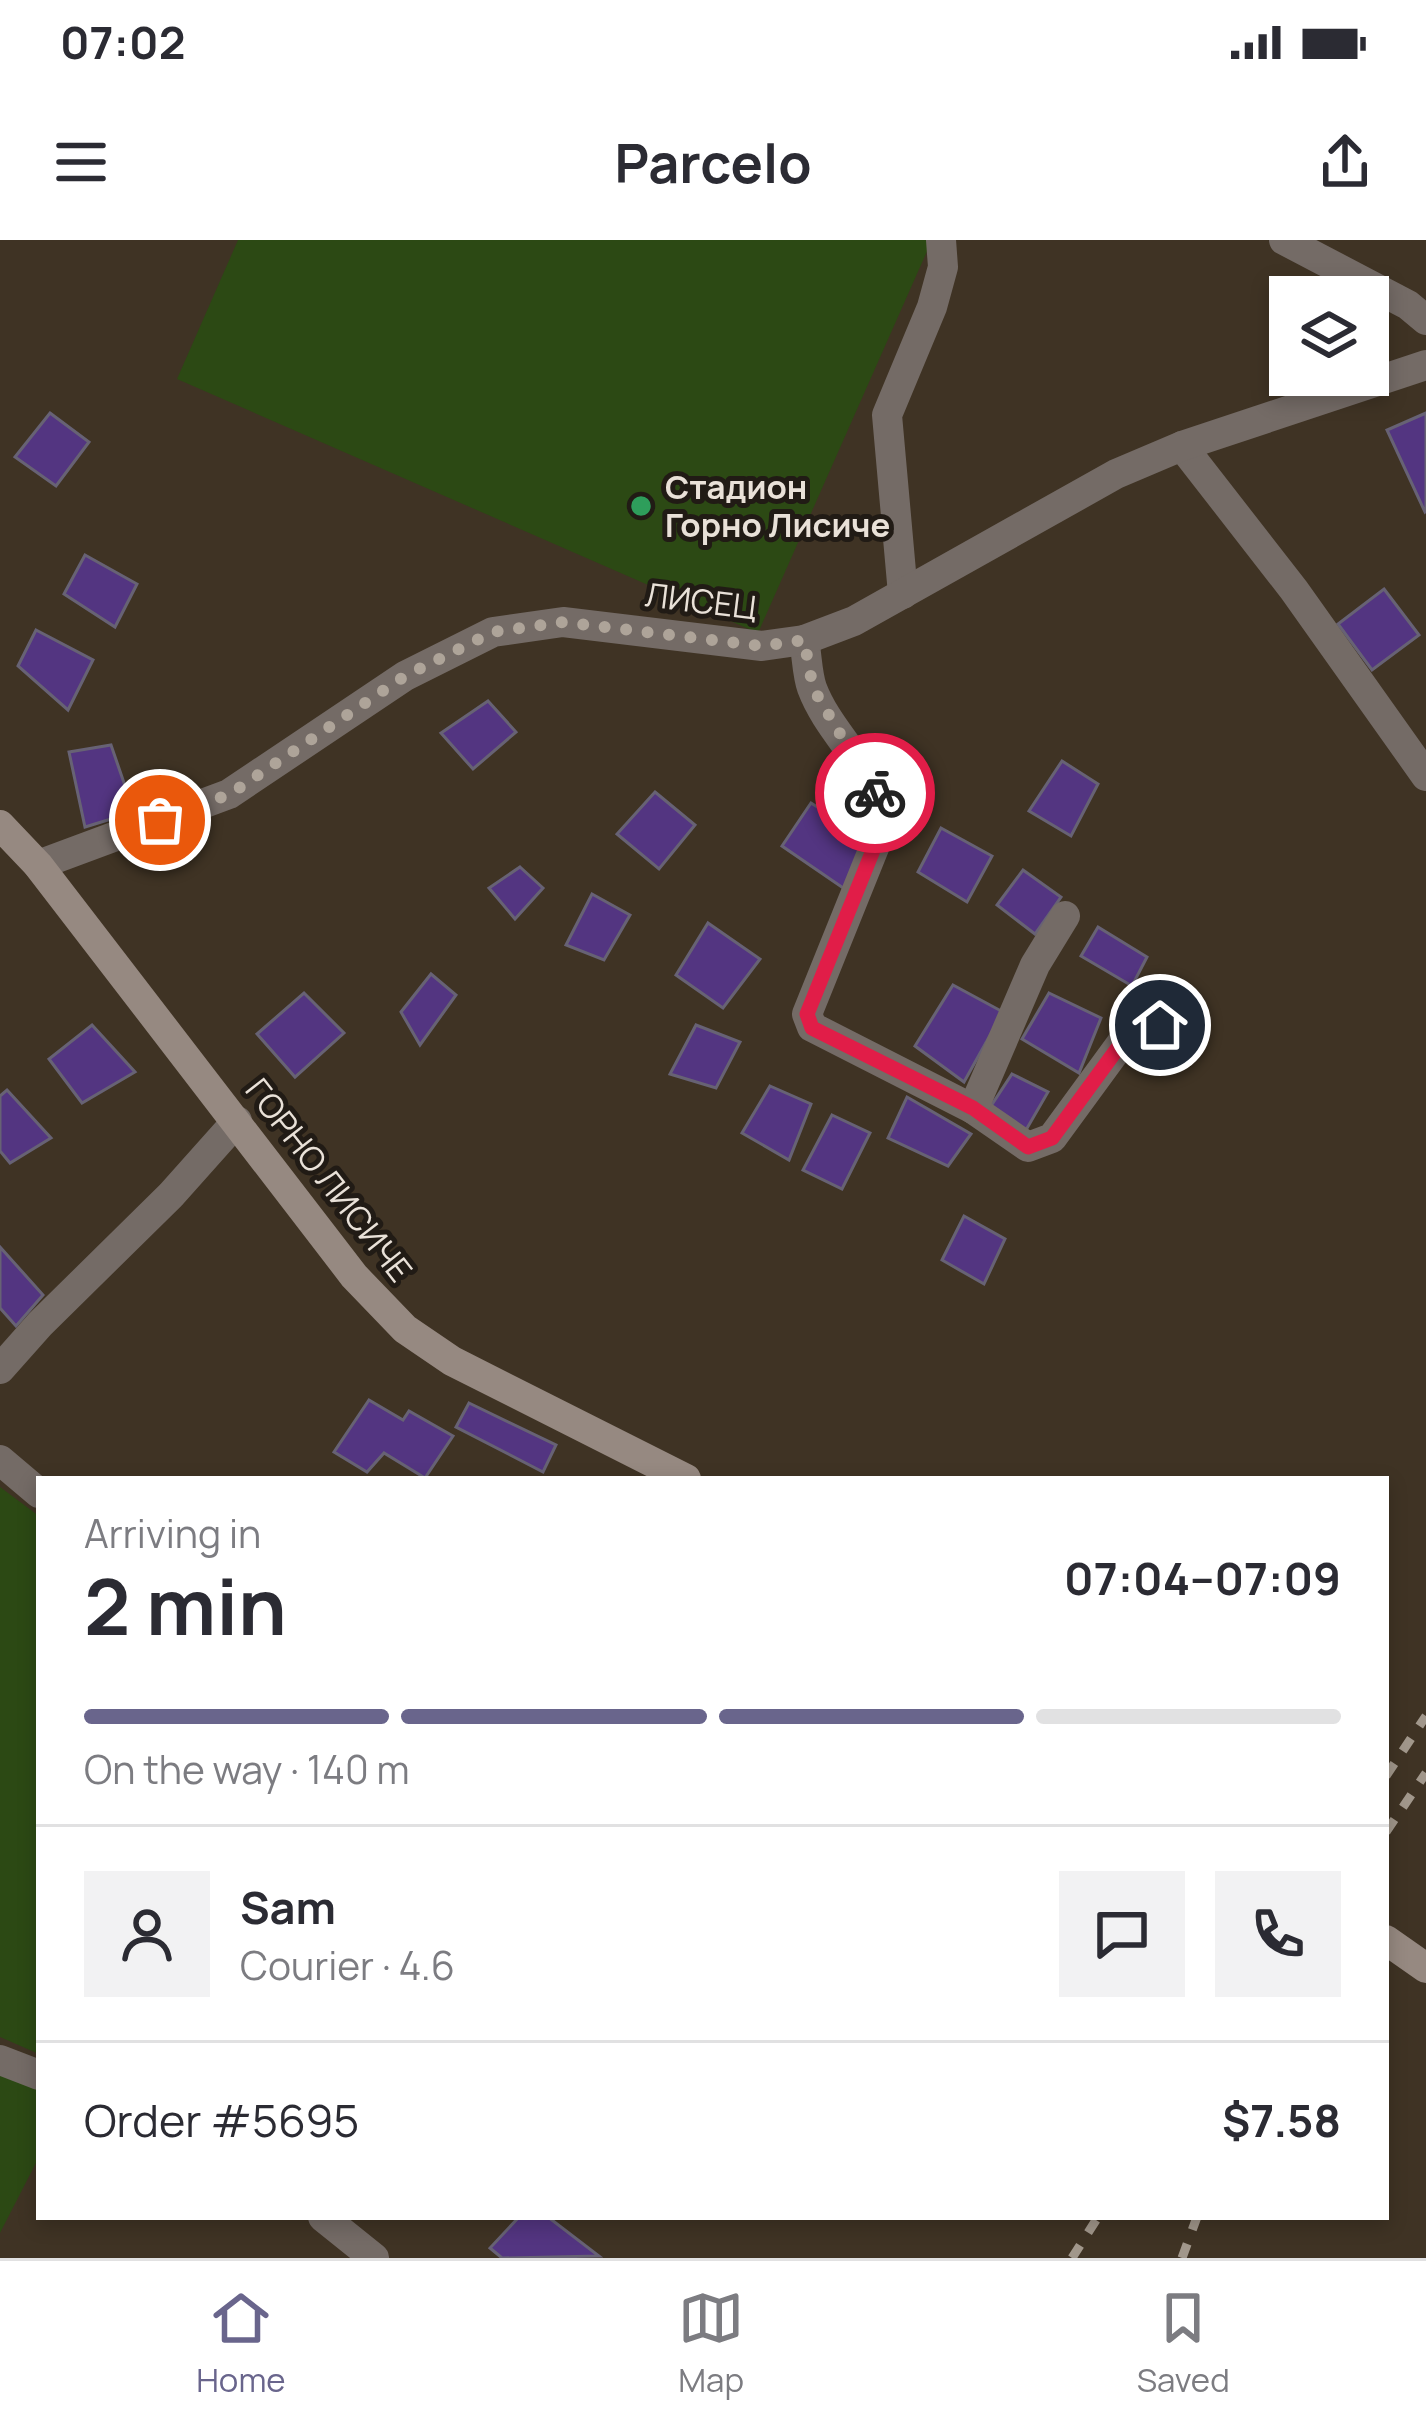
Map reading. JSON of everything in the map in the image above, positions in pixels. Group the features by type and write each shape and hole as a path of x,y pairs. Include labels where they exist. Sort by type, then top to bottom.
{"street":[{"path":"903,594 886,415 932,307 943,267 941,240"},
{"path":"1285,240 1408,305 1426,320"},
{"name":"ЛИСЕЦ","path":"38,866 230,794 405,676 493,632 563,622 762,646 804,640 854,621 1116,474 1182,446 1426,365"},
{"path":"1182,446 1294,590 1426,776"},
{"path":"804,640 813,688 869,779 881,811 880,833 808,1020 822,1035 973,1108 1028,1147 1052,1138 1131,1030 1160,1025"},
{"name":"ГОРНО ЛИСИЧЕ","path":"0,825 38,866 355,1276 405,1329 452,1361 674,1476"},
{"path":"973,1108 1035,964 1065,916"},
{"path":"0,1370 237,1121"},
{"path":"0,1460 36,1490"},
{"path":"1389,1942 1422,1965"},
{"path":"0,2060 36,2074"},
{"path":"327,2220 374,2258"}],"green space":[{"name":"Стадион Горно Лисиче","path":"238,240 932,240 758,633 177,379"},
{"path":"0,1487 36,1514 36,2053 0,2037"},
{"path":"0,2060 36,2074 36,2163 0,2233"}],"building":[{"path":"50,413 89,442 56,486 15,457"},
{"path":"1426,413 1426,511 1425,512 1387,430"},
{"path":"85,555 137,584 115,627 64,594"},
{"path":"1384,589 1419,635 1372,670 1338,624"},
{"path":"36,630 93,660 68,710 18,666"},
{"path":"488,701 516,732 473,769 441,733"},
{"path":"111,745 134,812 85,827 69,752"},
{"path":"1062,761 1098,784 1071,836 1029,811"},
{"path":"655,792 695,825 659,869 617,834"},
{"path":"811,803 868,839 849,892 782,846"},
{"path":"941,828 992,856 967,902 918,872"},
{"path":"520,867 543,888 515,919 489,888"},
{"path":"1023,870 1061,897 1035,934 997,905"},
{"path":"592,894 630,915 604,960 566,945"},
{"path":"708,923 760,959 723,1008 676,975"},
{"path":"1098,927 1147,957 1132,986 1081,956"},
{"path":"431,974 456,995 420,1045 401,1012"},
{"path":"953,985 1003,1012 964,1082 915,1046"},
{"path":"304,993 344,1033 295,1077 257,1034"},
{"path":"1049,993 1101,1018 1079,1073 1022,1039"},
{"path":"92,1025 135,1072 82,1103 49,1059"},
{"path":"696,1025 740,1042 716,1088 670,1074"},
{"path":"1012,1074 1048,1092 1026,1130 989,1109"},
{"path":"770,1086 811,1104 789,1160 742,1133"},
{"path":"7,1090 51,1138 10,1163 0,1151 0,1096"},
{"path":"907,1097 971,1134 948,1166 888,1138"},
{"path":"832,1115 870,1133 842,1189 803,1170"},
{"path":"964,1216 1005,1239 984,1284 942,1260"},
{"path":"0,1247 43,1295 16,1326 0,1308"},
{"path":"369,1400 403,1420 409,1411 453,1436 426,1476 384,1453 367,1472 334,1452"},
{"path":"469,1403 556,1445 543,1472 456,1427"},
{"path":"516,2220 552,2220 599,2256 502,2258 490,2248"}],"railway":[{"path":"1389,1772 1426,1716"},
{"path":"1389,1828 1426,1773"},
{"path":"1072,2258 1096,2220"},
{"path":"1182,2258 1196,2220"}],"way so far":[{"path":"160,820 230,794 451,650 493,632 563,622 721,643 762,646 804,640 813,688 875,793"}],"place":[{"name":"Стадион Горно Лисиче","path":"641,506"}],"route":[{"path":"875,793 881,811 880,833 807,1014 812,1028 973,1108 1028,1147 1052,1138 1131,1030 1160,1025"}]}
